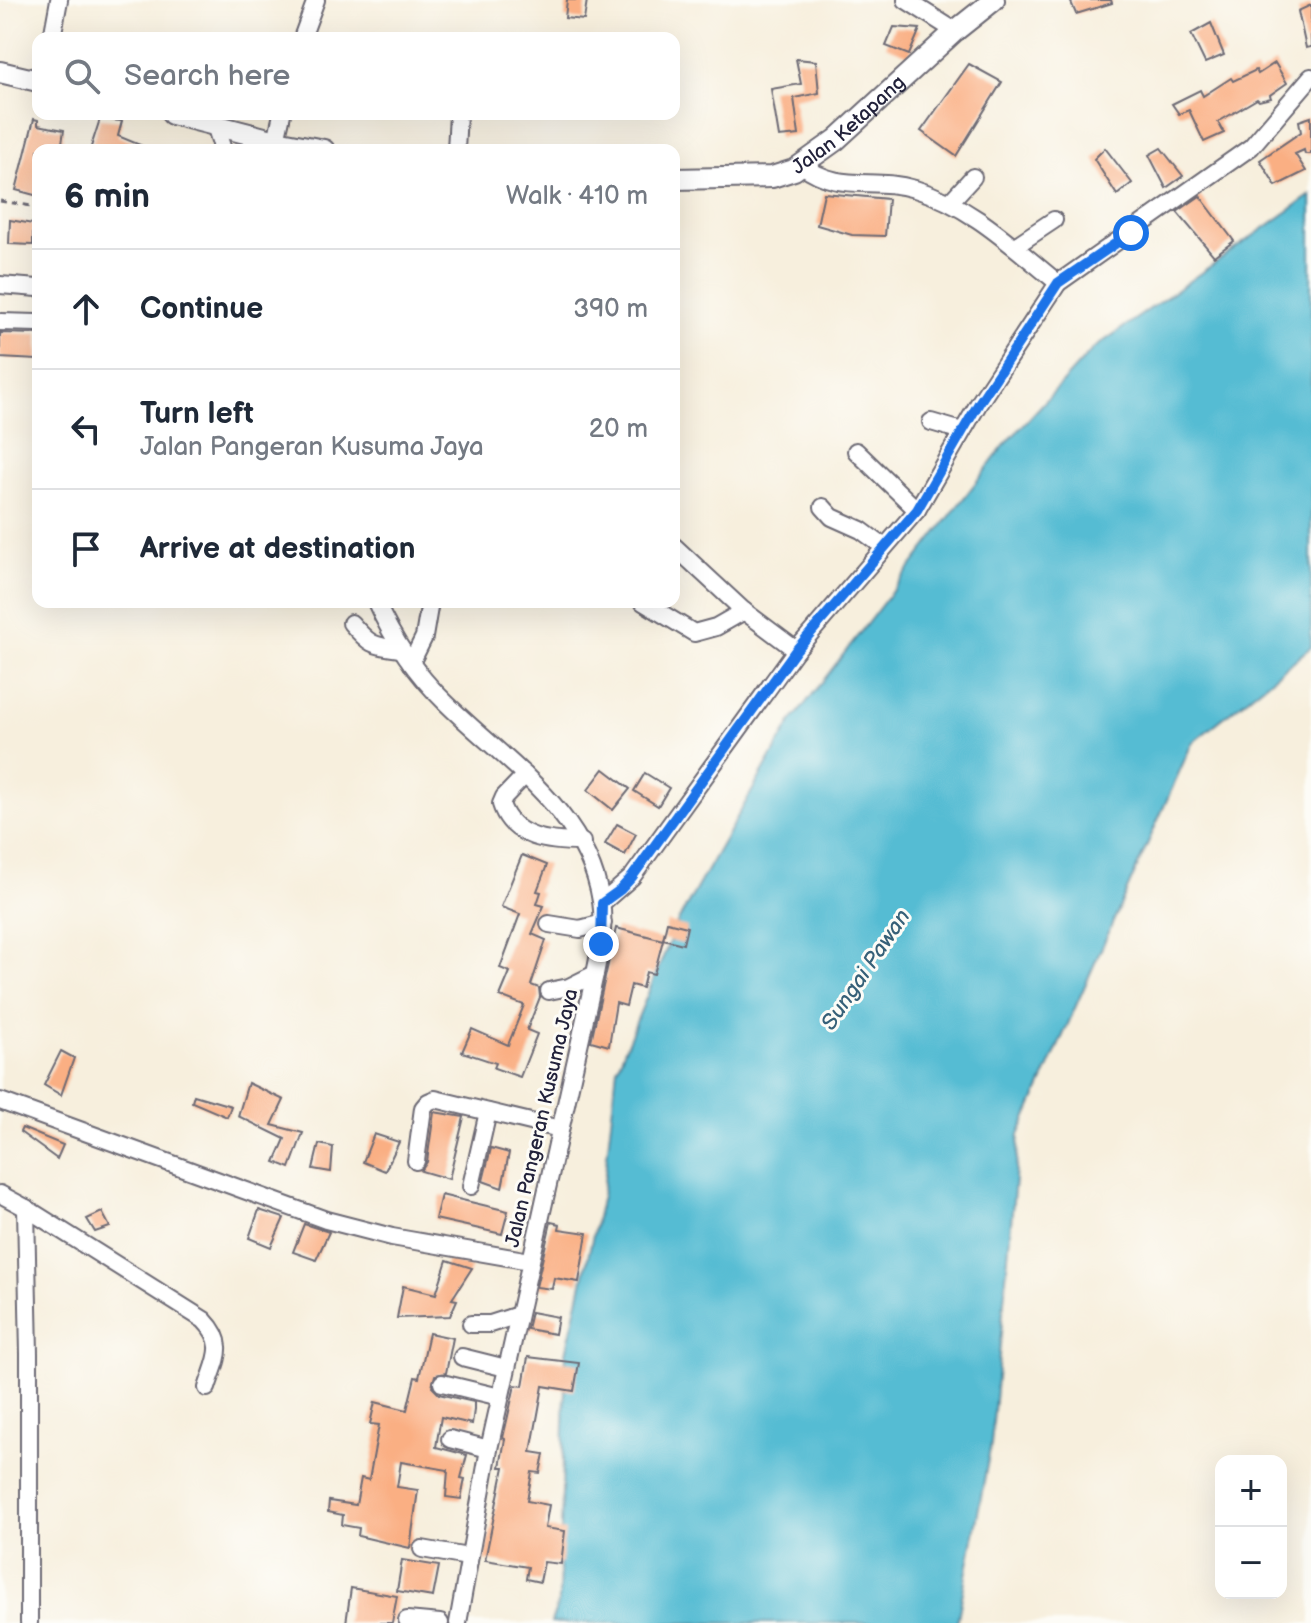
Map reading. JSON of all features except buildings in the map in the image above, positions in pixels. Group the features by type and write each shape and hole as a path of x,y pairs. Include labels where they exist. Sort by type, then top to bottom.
{"main road":[{"name":"Jalan Ketapang","path":"680,179 772,177 802,165 836,140 955,31 994,0"},
{"path":"0,72 32,80"},
{"path":"199,120 292,144"}],"street":[{"path":"53,32 59,0"},
{"path":"304,32 316,0"},
{"path":"906,0 955,31"},
{"path":"602,903 632,877 796,650 917,510 962,431 1058,283 1251,147 1310,84"},
{"path":"276,141 281,120"},
{"path":"456,144 458,120"},
{"path":"215,125 221,144"},
{"path":"802,165 827,181 899,184 950,202 991,226 1058,283"},
{"path":"950,202 973,177"},
{"path":"1015,246 1054,220"},
{"path":"0,285 32,288"},
{"path":"0,322 32,323"},
{"path":"931,422 962,431"},
{"path":"856,451 917,510"},
{"path":"823,507 832,517 861,530 884,547"},
{"path":"680,552 744,611 796,650"},
{"name":"Jalan Pangeran Kusuma Jaya","path":"379,608 400,649 445,702 552,801 582,842 593,867 602,903 603,923 595,974 506,1368 458,1623"},
{"path":"411,663 424,637 429,608"},
{"path":"653,608 694,633 716,627 744,611"},
{"path":"351,623 375,647 400,649"},
{"path":"525,775 504,797 501,804 505,817 514,826 551,842 582,842"},
{"path":"549,924 580,929 603,923"},
{"path":"549,991 569,987 595,974"},
{"path":"416,1161 423,1108 435,1099 560,1129"},
{"path":"0,1101 326,1220 392,1237 530,1261"},
{"path":"471,1186 488,1112"},
{"path":"0,1194 204,1320 218,1340 219,1350 207,1388"},
{"path":"26,1208 29,1623"},
{"path":"471,1324 490,1324 518,1315"},
{"path":"462,1357 506,1368"},
{"path":"442,1383 500,1397"},
{"path":"450,1439 489,1449"},
{"path":"422,1549 468,1557"},
{"path":"407,1620 440,1623"}],"path":[{"path":"0,201 32,206"}],"water":[{"name":"Sungai Pawan","path":"1311,195 1311,647 1192,743 1019,1135 991,1444 957,1623 551,1623 559,1600 566,1353 603,1191 617,1068 678,921 792,721 1004,446 1093,349"}],"route":[{"path":"601,944 602,903 632,877 796,650 917,510 979,403 1058,283 1131,233"}]}
